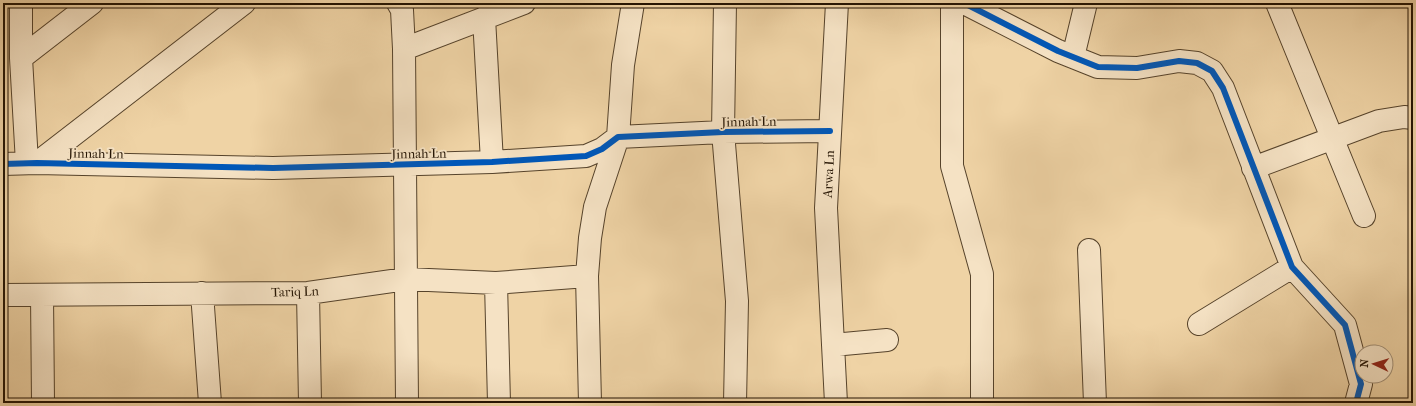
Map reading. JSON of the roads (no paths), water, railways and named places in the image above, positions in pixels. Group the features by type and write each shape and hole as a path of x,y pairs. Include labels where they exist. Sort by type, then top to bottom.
{"street":[{"path":"21,3 21,58 32,163"},
{"path":"21,58 92,3"},
{"path":"32,163 244,3"},
{"path":"398,3 402,10 404,49 407,403"},
{"path":"404,49 524,3"},
{"path":"590,403 587,276 596,207 618,137 622,65 633,3"},
{"path":"725,3 723,132 737,301 736,403"},
{"name":"Arwa Ln","path":"836,403 826,208 837,3"},
{"path":"1073,57 1086,3"},
{"path":"1277,3 1364,216"},
{"path":"982,403 982,274 952,166 965,4 1058,51 1098,67 1137,68 1179,61 1197,63 1212,70 1223,88 1292,267 1345,325 1361,384 1356,403"},
{"path":"484,18 492,162"},
{"path":"1253,168 1379,121 1404,117 1413,118"},
{"name":"Jinnah Ln","path":"3,164 32,163 273,168 492,162 586,156 602,150 618,137 723,132 830,131"},
{"path":"1089,250 1095,403"},
{"path":"1199,324 1292,267"},
{"name":"Tariq Ln","path":"3,295 308,293 406,279 496,283 587,276"},
{"path":"496,283 499,403"},
{"path":"202,293 210,403"},
{"path":"308,293 310,403"},
{"path":"42,295 43,403"},
{"path":"833,345 887,340"}]}
